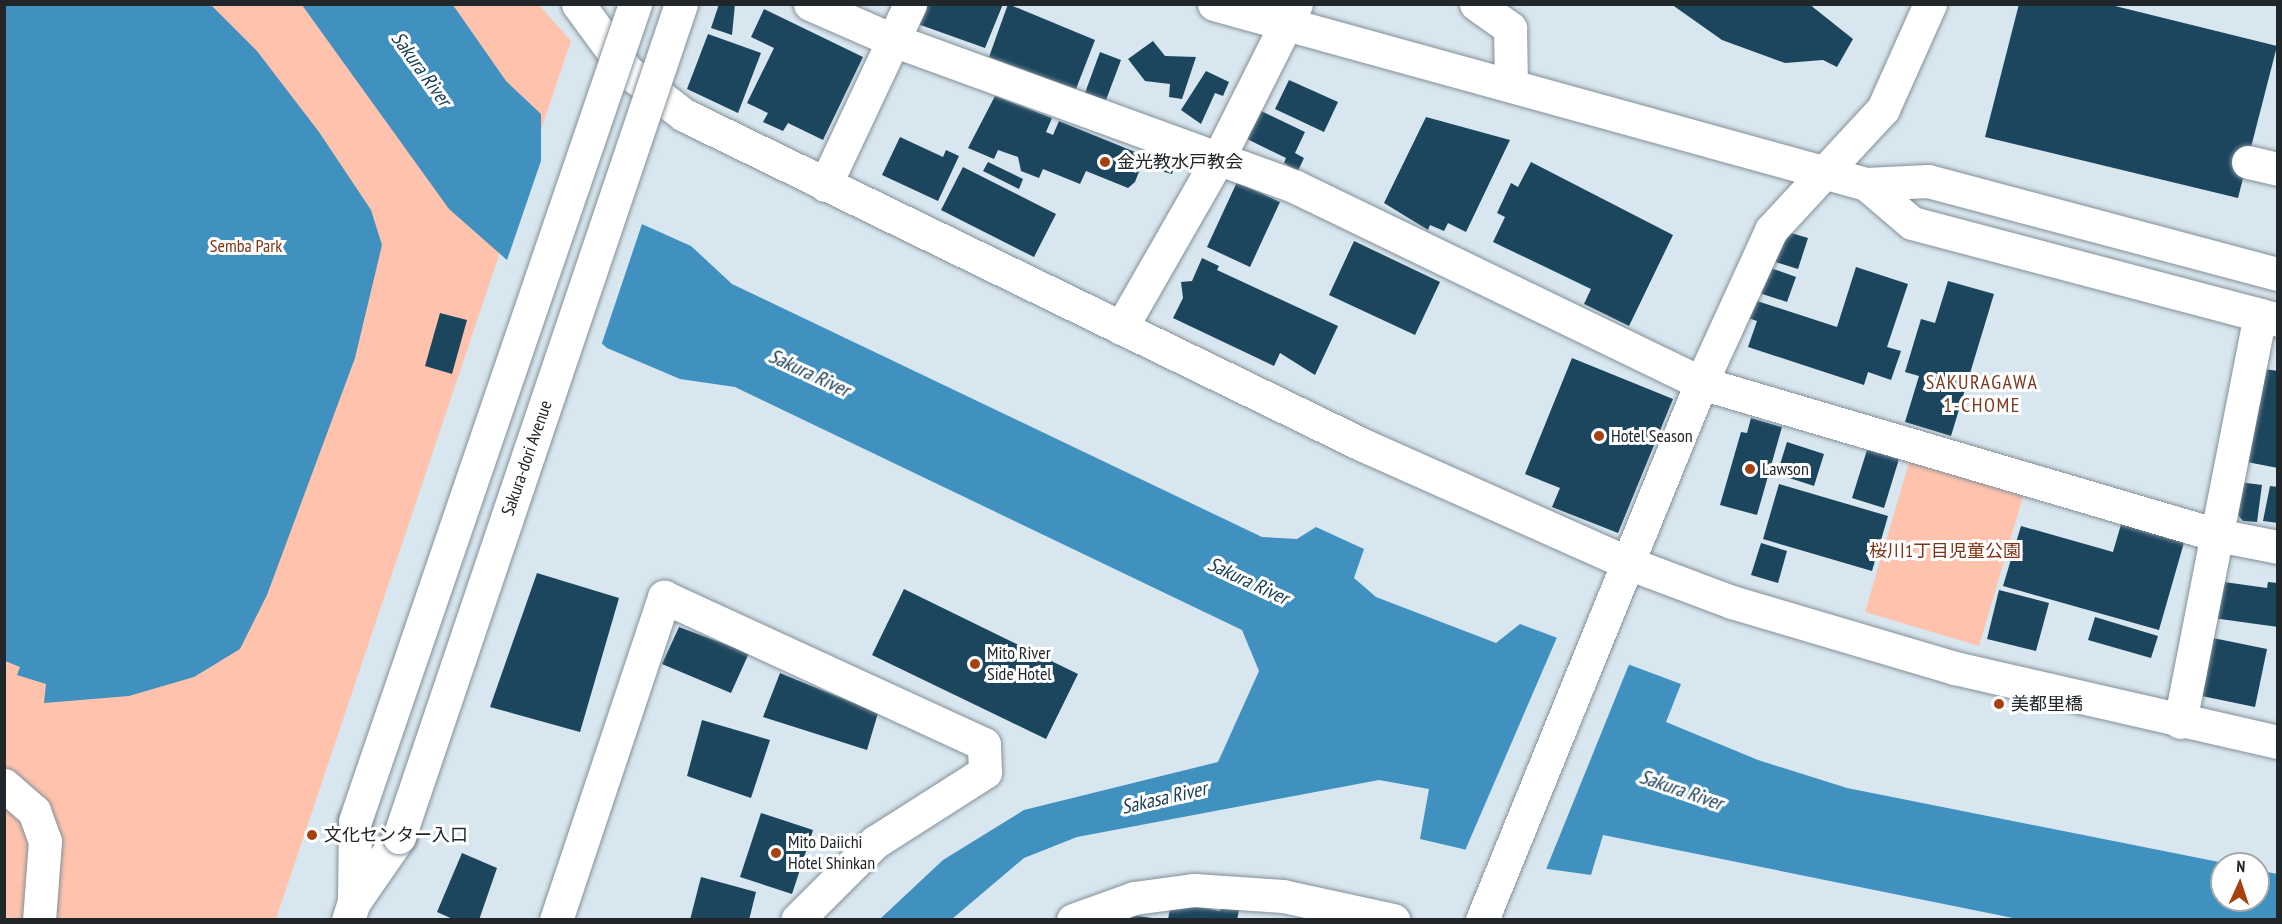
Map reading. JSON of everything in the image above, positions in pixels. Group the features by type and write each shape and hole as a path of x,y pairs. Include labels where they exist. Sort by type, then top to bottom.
{"street":[{"path":"578,4 627,71 684,115 1363,445 1629,563 1732,602 1955,668 2180,722 2277,742"},
{"name":"Sakura-dori Avenue","path":"351,911 355,821 635,4"},
{"name":"Sakura-dori Avenue","path":"351,911 399,837 681,4"},
{"path":"810,4 890,39 1219,157 1296,187 1701,383 2217,536 2277,547"},
{"path":"825,185 890,39 910,4"},
{"path":"1214,4 1289,15 1511,85 1825,170 1866,184 1912,222 2269,317 2217,536 2180,722"},
{"path":"1476,4 1510,28 1511,85"},
{"path":"1487,907 1701,383 1771,230 1883,109 1930,4"},
{"path":"1121,328 1219,157 1289,15"},
{"path":"1866,184 1928,181 2272,265"},
{"path":"556,920 664,597 984,744 986,772 875,842 797,920"},
{"path":"4,784 34,811 45,841 39,920"},
{"path":"1073,920 1134,898 1194,891 1282,896 1393,920"}],"green space":[{"name":"Semba Park","path":"5,5 539,5 571,41 276,919 5,920"},
{"name":"桜川1丁目児童公園","path":"1911,456 2025,490 1979,646 1865,612"}],"water":[{"path":"4,5 211,5 257,51 319,132 371,210 382,245 355,358 267,595 240,649 194,677 129,696 44,703 46,684 17,675 20,667 5,661"},
{"path":"302,5 453,5 506,81 541,114 541,179 691,246 732,284 1262,537 1297,539 1316,527 1364,549 1354,578 1376,597 1496,643 1520,624 1681,684 1666,722 1758,760 1847,788 2210,860 2210,912 2270,912 2270,873 2277,874 2277,919 2018,919 1603,835 1591,875 1548,869 1420,839 1429,789 1379,780 1077,837 1024,858 952,919 880,919 943,860 1024,810 1218,762 1259,671 1242,630 735,387 680,379 607,348 449,209"}],"pier":[{"path":"544,152 544,177 644,218 601,346 505,266"},
{"path":"1558,635 1630,662 1545,872 1464,853"}],"building":[{"path":"719,4 735,4 732,35 711,28"},
{"path":"924,4 1003,4 985,48 915,23"},
{"path":"1008,4 1095,40 1076,89 989,57"},
{"path":"1671,4 1809,4 1853,39 1837,67 1823,60 1785,63 1722,40"},
{"path":"2019,4 2107,4 2277,46 2238,198 1985,137"},
{"path":"764,9 863,57 823,140 788,123 783,131 763,122 768,113 747,103 774,48 751,37"},
{"path":"708,34 761,53 738,113 687,89"},
{"path":"1153,41 1165,56 1196,57 1182,99 1169,97 1170,84 1145,81 1128,59"},
{"path":"1100,52 1121,60 1106,100 1085,93"},
{"path":"1206,71 1229,82 1223,96 1215,93 1201,124 1181,110"},
{"path":"1289,80 1338,102 1324,132 1275,109"},
{"path":"995,96 1052,118 1046,132 1053,135 1059,121 1145,156 1135,182 1128,188 1086,171 1080,184 1043,169 1039,178 1021,171 1018,157 998,150 994,159 968,148"},
{"path":"1255,108 1305,132 1295,153 1304,158 1298,171 1284,163 1286,158 1241,136"},
{"path":"1426,117 1510,140 1466,232 1448,223 1444,231 1430,225 1428,230 1384,203"},
{"path":"900,137 943,157 946,150 959,156 938,201 882,175"},
{"path":"1150,155 1176,163 1172,174 1146,167"},
{"path":"988,162 1023,179 1019,189 983,171"},
{"path":"1531,162 1673,235 1629,326 1584,304 1591,289 1493,242 1505,217 1497,213 1511,183 1518,187"},
{"path":"963,167 1056,214 1034,257 941,210"},
{"path":"1237,182 1280,202 1250,267 1207,247"},
{"path":"1788,232 1808,238 1798,269 1769,260"},
{"path":"1354,241 1440,282 1415,335 1329,295"},
{"path":"1202,258 1219,266 1217,270 1338,326 1315,375 1280,353 1274,366 1173,318 1183,298 1181,282 1192,281"},
{"path":"1765,266 1796,277 1787,302 1756,292"},
{"path":"1856,267 1908,284 1887,347 1901,351 1891,380 1868,372 1864,385 1748,347 1757,321 1745,317 1751,299 1837,327"},
{"path":"1948,281 1994,294 1951,436 1905,422 1919,376 1905,372 1921,319 1935,323"},
{"path":"440,313 467,320 452,374 425,366"},
{"name":"Hotel Season","path":"1572,358 1673,399 1618,533 1552,507 1560,488 1525,474"},
{"path":"2265,369 2278,371 2278,468 2247,462"},
{"name":"Lawson","path":"1751,418 1782,427 1757,515 1720,505 1741,432 1747,433"},
{"path":"1787,442 1824,454 1814,486 1777,474"},
{"path":"1867,450 1899,459 1884,508 1852,498"},
{"path":"2239,482 2262,485 2257,522 2243,521 2235,512"},
{"path":"1779,484 1888,516 1872,571 1763,539"},
{"path":"2270,486 2278,487 2278,523 2263,521"},
{"path":"2122,521 2185,539 2159,630 2003,586 2021,526 2113,552"},
{"path":"1761,543 1787,551 1778,583 1751,575"},
{"path":"537,573 619,598 580,732 490,707"},
{"path":"2217,581 2267,588 2268,582 2278,583 2278,627 2213,618"},
{"name":"Mito River Side Hotel","path":"904,589 1078,674 1046,739 872,655"},
{"path":"1999,590 2049,603 2036,651 1987,639"},
{"path":"2095,617 2158,636 2151,658 2088,640"},
{"path":"679,627 749,653 731,693 662,664"},
{"path":"2208,637 2267,649 2255,707 2197,695"},
{"path":"780,673 878,713 867,750 763,717"},
{"path":"702,720 770,740 751,798 687,776"},
{"name":"Mito Daiichi Hotel Shinkan","path":"761,813 813,830 792,894 740,877"},
{"path":"462,853 497,868 479,920 455,920 437,912"},
{"path":"701,877 756,892 749,920 690,920"},
{"path":"1171,901 1220,911 1222,902 1240,905 1237,920 1168,920"},
{"path":"1131,915 1152,918 1152,920 1117,920"}],"place":[{"name":"金光教水戸教会","path":"1105,162"},
{"name":"Hotel Season","path":"1599,436"},
{"name":"Lawson","path":"1750,469"},
{"name":"Mito River Side Hotel","path":"975,664"},
{"name":"美都里橋","path":"1999,704"},
{"name":"文化センター入口","path":"312,835"},
{"name":"Mito Daiichi Hotel Shinkan","path":"776,853"}],"district":[{"name":"SAKURAGAWA 1-CHOME","path":"1982,394"}],"water label":[{"name":"Sakura River","path":"421,69"},
{"name":"Sakura River","path":"809,373"},
{"name":"Sakura River","path":"1248,581"},
{"name":"Sakura River","path":"1681,790"},
{"name":"Sakasa River","path":"1164,798"}]}
